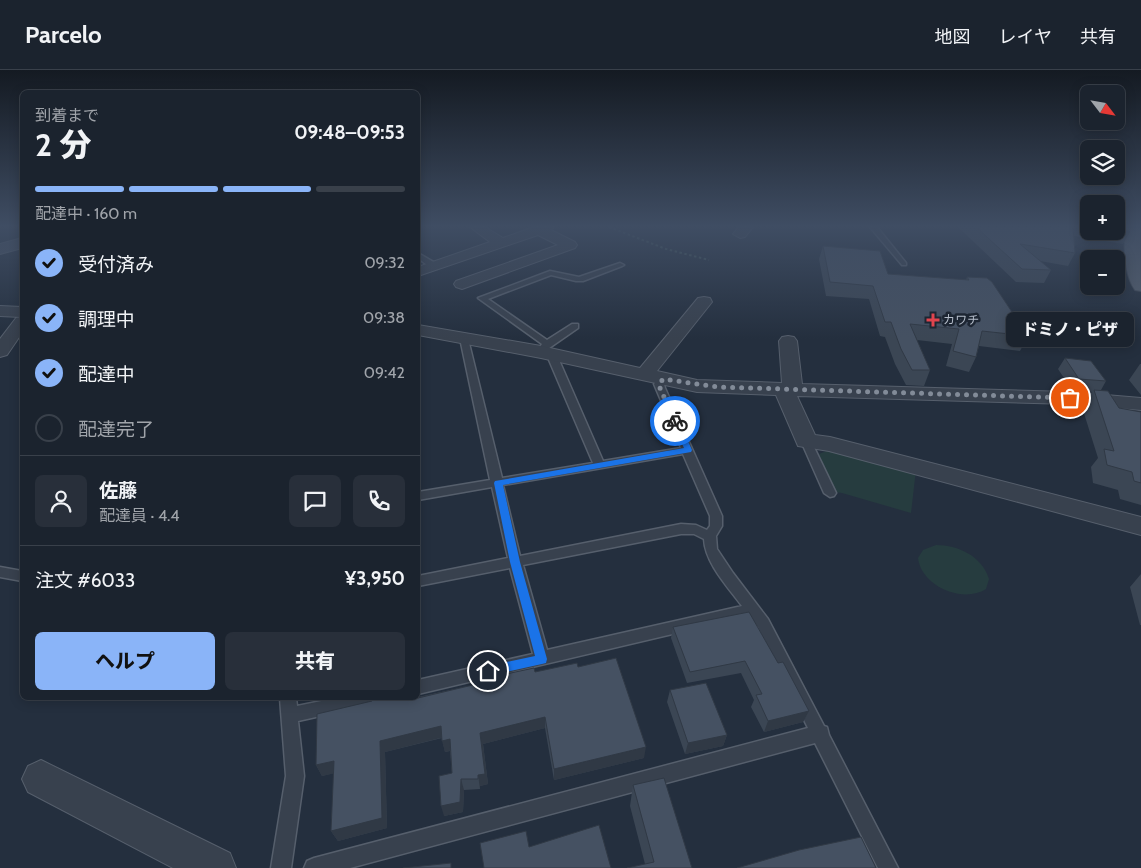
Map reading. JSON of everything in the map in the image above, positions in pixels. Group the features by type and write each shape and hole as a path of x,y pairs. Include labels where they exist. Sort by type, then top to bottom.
{"main road":[{"path":"1135,264 1141,286"}],"street":[{"path":"420,271 439,264"},
{"path":"462,284 515,264"},
{"path":"434,266 482,298"},
{"path":"654,377 704,302"},
{"path":"0,311 20,312"},
{"path":"0,351 20,325"},
{"path":"420,330 548,350 654,377 707,386 1070,398 1141,404"},
{"path":"788,341 791,380 789,390 806,441 830,444 1141,526"},
{"path":"41,779 215,868"}],"lane":[{"path":"482,298 550,273 580,279 620,265"},
{"path":"482,298 548,350 600,464"},
{"path":"548,350 575,326"},
{"path":"468,338 465,343 515,562 542,659"},
{"path":"654,377 659,384 716,516 716,526 710,536 710,549 763,623 821,733 888,868"},
{"path":"806,441 830,493"},
{"path":"420,496 688,450"},
{"path":"420,581 681,529 688,529 710,536"},
{"path":"0,572 20,576"},
{"path":"420,687 753,609"},
{"path":"281,868 295,776 289,706 350,700"},
{"path":"314,868 821,733"}],"green space":[{"path":"834,448 916,470 911,513 834,492 819,454"},
{"path":"936,545 953,547 975,558 986,571 989,579 986,589 977,593 955,593 944,590 927,577 921,568 918,558 923,550"}],"building":[{"name":"カワチ","path":"827,264 885,264 888,274 969,280 967,277 987,278 992,282 1028,336 982,331 976,357 953,351 959,329 910,324 930,370 912,370 901,349 891,322 885,322 873,286 830,282"},
{"path":"1017,264 1044,264 1051,270 1022,269"},
{"path":"1065,358 1091,361 1106,381 1079,379"},
{"path":"1094,390 1108,391 1119,408 1141,412 1141,483 1134,481 1132,472 1107,465 1104,449 1114,451"},
{"path":"749,612 778,663 783,662 809,711 768,721 756,695 762,694 745,661 690,672 673,627"},
{"path":"616,658 646,747 554,769 545,717 480,733 485,774 478,775 478,779 461,779 460,802 441,806 439,776 452,773 450,739 442,741 441,726 380,741 382,818 331,831 334,761 316,765 317,714 372,700 420,700 420,698 498,679 497,676 534,668 535,672 577,663 578,667"},
{"path":"706,683 727,735 688,743 670,690"},
{"path":"664,778 692,868 627,868 654,862 633,785"},
{"path":"599,825 611,868 484,868 480,843 526,831 529,847"},
{"path":"861,837 876,868 737,868 799,850"},
{"path":"451,863 451,868 403,868"}],"way so far":[{"path":"675,421 660,388 659,384 663,379 697,386 718,387 989,397 1070,398"}],"place":[{"name":"カワチ","path":"933,320"},
{"name":"ドミノ・ピザ","path":"1070,398"}],"route":[{"path":"488,671 542,659 515,562 498,483 688,450 675,421"}]}
